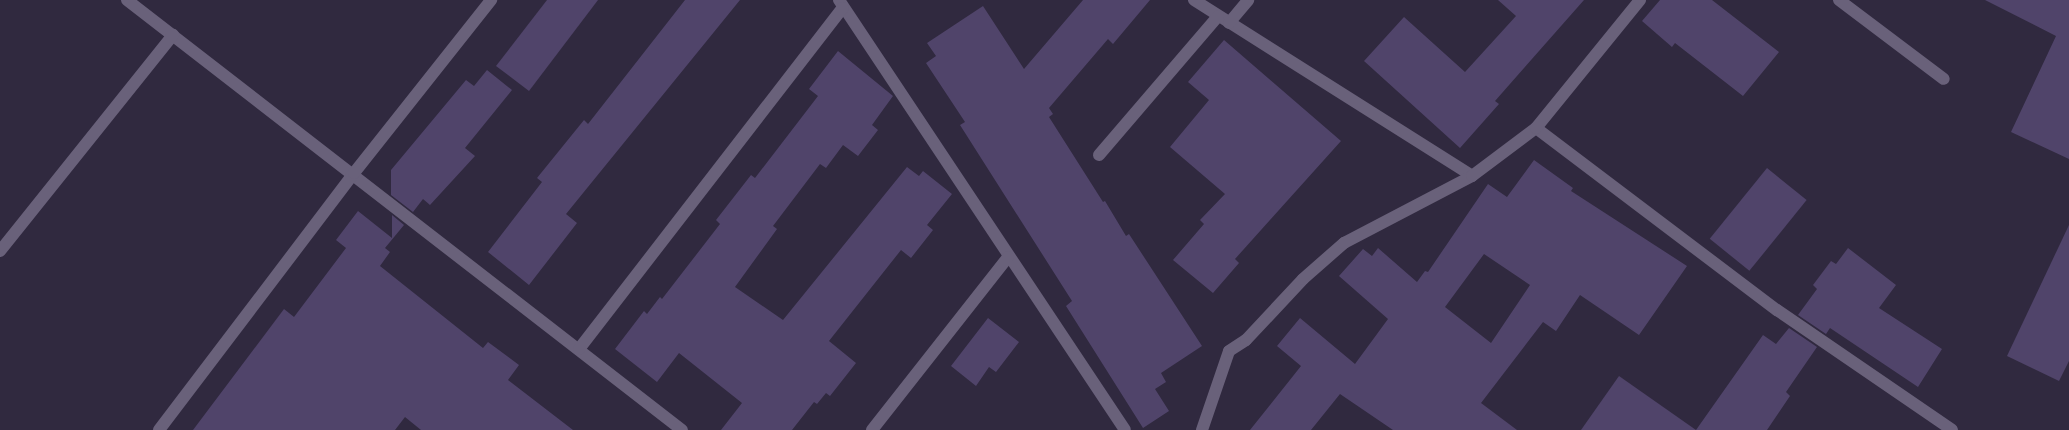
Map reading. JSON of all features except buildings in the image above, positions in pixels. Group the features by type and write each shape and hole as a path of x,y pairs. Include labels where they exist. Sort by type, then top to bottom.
{"street":[{"path":"127,0 354,173 682,430"},
{"path":"159,430 354,173 491,0"},
{"path":"1194,0 1472,176"},
{"path":"1229,23 1248,0"},
{"path":"1202,430 1229,351 1246,340 1303,279 1344,243 1472,176 1536,128 1640,0"},
{"path":"1839,0 1944,79"},
{"path":"579,349 841,4 1125,430"},
{"path":"1099,154 1218,16"},
{"path":"0,251 173,34"},
{"path":"1536,128 1777,310 1952,430"},
{"path":"872,430 1008,257"}]}
